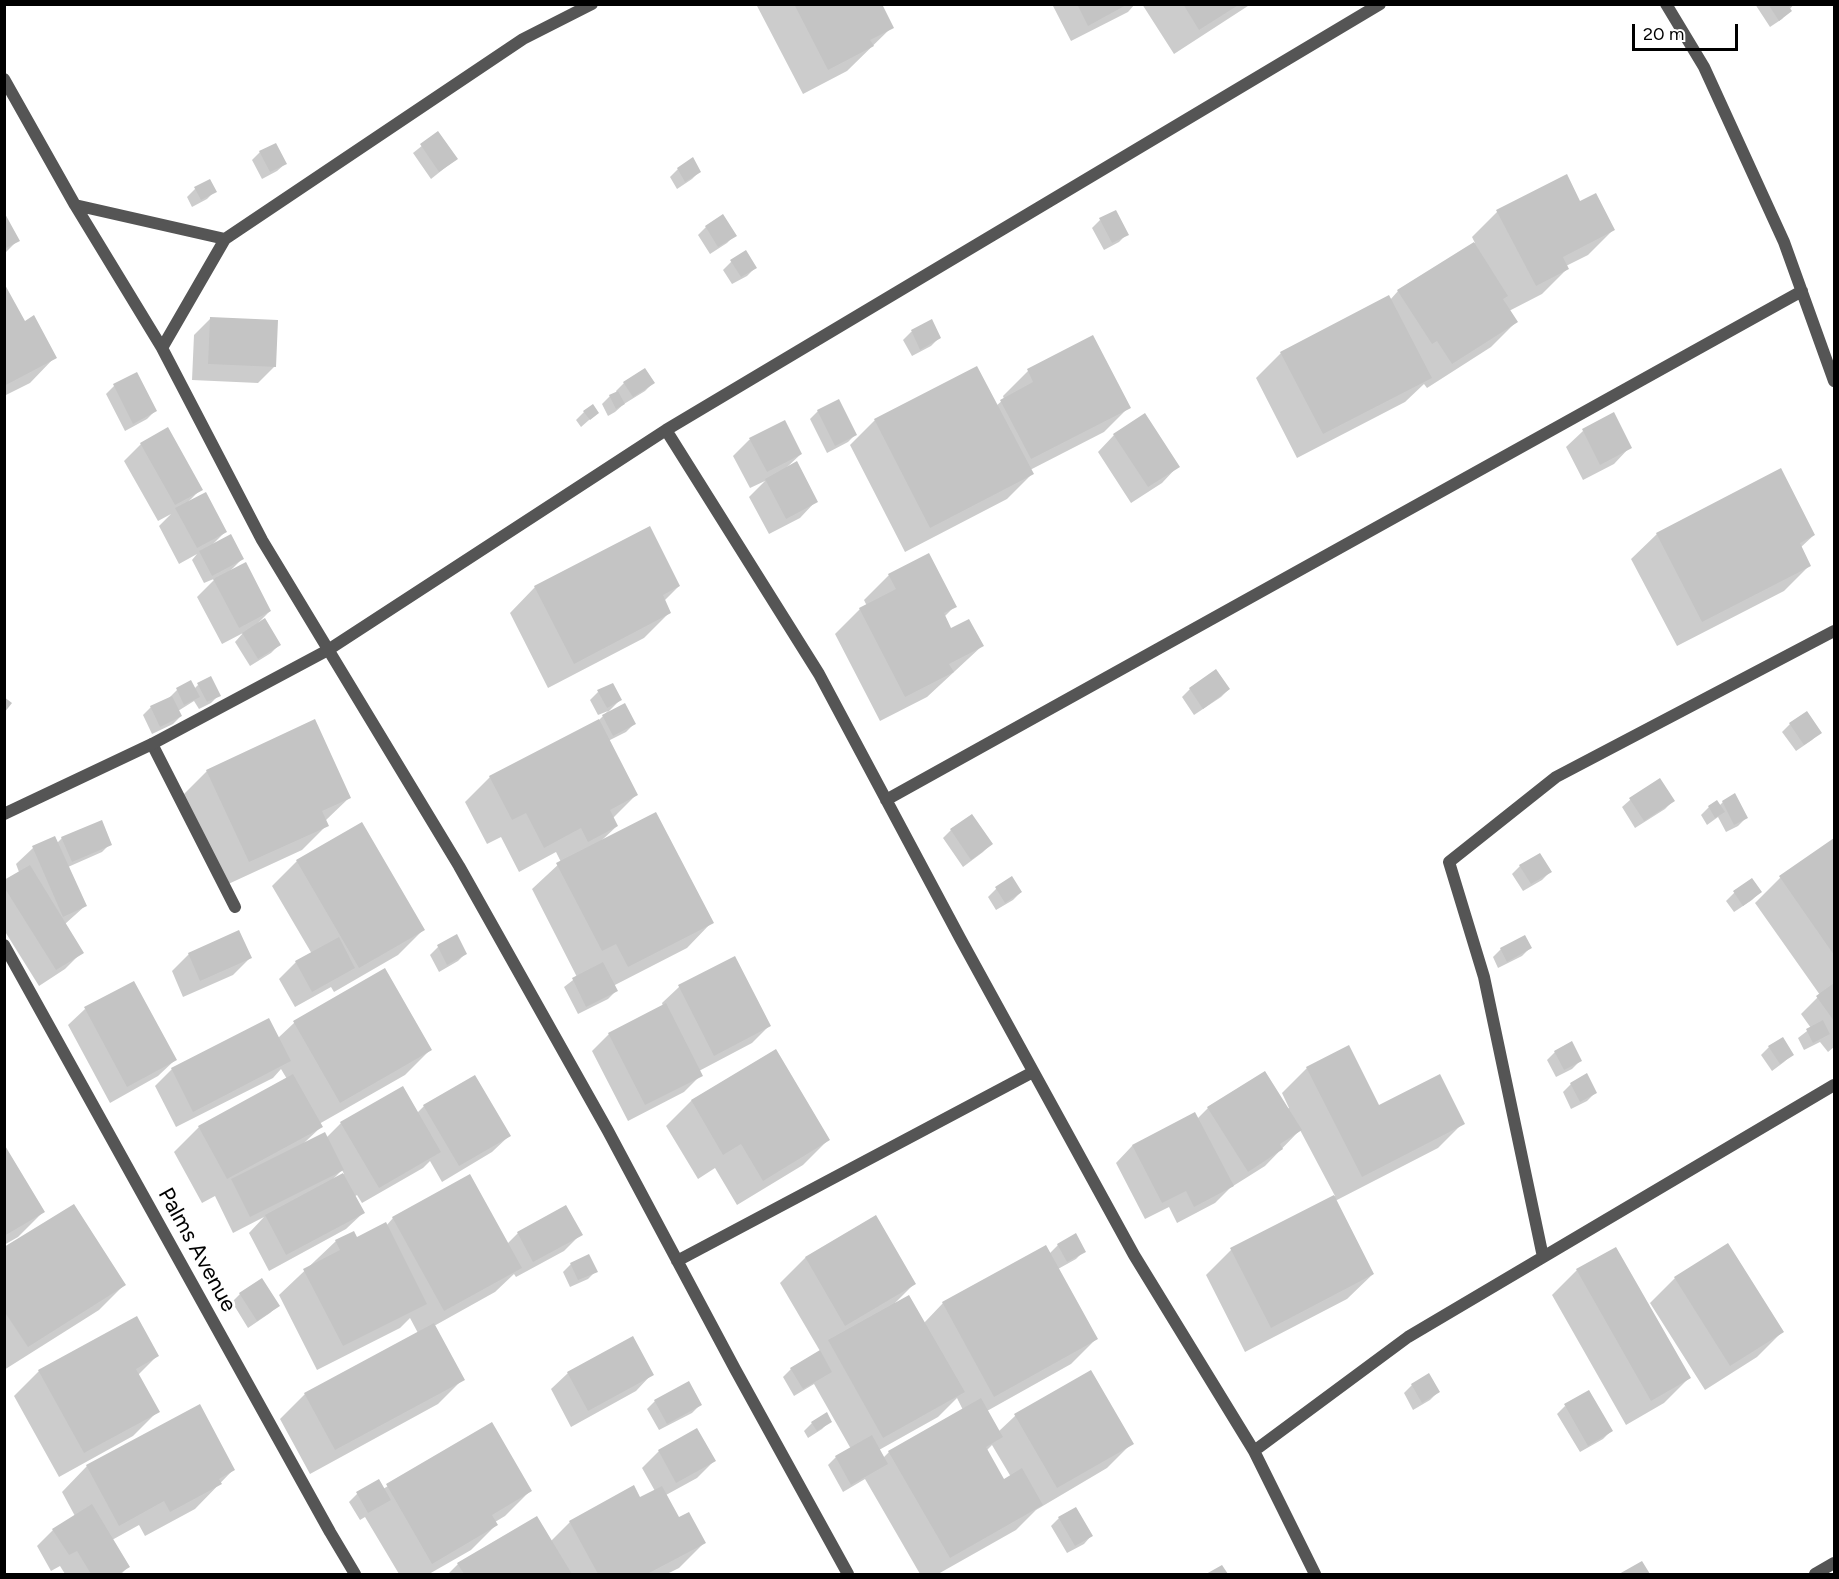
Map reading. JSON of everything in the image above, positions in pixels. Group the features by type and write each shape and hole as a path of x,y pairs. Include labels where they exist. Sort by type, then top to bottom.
{"street":[{"path":"162,348 225,239 523,39 592,4"},
{"path":"1666,4 1704,67 1784,242 1834,381"},
{"path":"4,814 152,744 328,650 666,430 1373,6"},
{"path":"4,79 75,205 162,348 262,540 459,866 608,1131 848,1575"},
{"path":"75,205 225,239"},
{"path":"886,800 1802,291"},
{"path":"666,430 819,674 1134,1255 1254,1451 1315,1575"},
{"path":"1543,1257 1484,977 1449,862 1556,777 1834,631"},
{"path":"152,744 235,907"},
{"name":"Palms Avenue","path":"4,945 355,1575"},
{"path":"677,1261 1034,1072"},
{"path":"1254,1451 1408,1337 1834,1085"},
{"path":"1815,1575 1834,1563"}],"building":[{"path":"794,4 882,4 894,28 870,40 874,46 828,70"},
{"path":"1077,4 1128,4 1088,26"},
{"path":"1183,4 1240,4 1199,30"},
{"path":"1768,4 1794,4 1789,7 1792,11 1779,21"},
{"path":"438,131 458,159 439,172 420,144"},
{"path":"276,143 287,164 270,172 259,151"},
{"path":"693,157 701,172 685,182 677,168"},
{"path":"1567,174 1580,201 1596,193 1615,230 1563,257 1569,269 1536,286 1496,210"},
{"path":"210,179 217,192 201,200 194,187"},
{"path":"1116,210 1129,235 1112,243 1099,218"},
{"path":"4,212 20,241 4,249"},
{"path":"723,214 737,236 718,247 705,226"},
{"path":"1474,242 1508,296 1503,299 1518,322 1452,364 1437,341 1432,344 1397,290"},
{"path":"746,250 757,268 741,277 730,260"},
{"path":"4,283 25,321 34,315 57,358 4,386"},
{"path":"1389,295 1432,378 1323,434 1280,352"},
{"path":"210,317 278,320 276,367 208,364"},
{"path":"932,319 941,338 920,350 911,330"},
{"path":"1093,335 1131,408 1031,459 1000,400 1033,382 1027,369"},
{"path":"977,366 1034,474 930,528 874,419"},
{"path":"645,368 655,383 633,397 623,382"},
{"path":"137,372 157,411 133,424 113,384"},
{"path":"618,391 625,404 616,409 609,395"},
{"path":"839,399 857,435 835,446 817,410"},
{"path":"593,404 599,413 590,420 583,411"},
{"path":"1614,412 1632,448 1600,465 1582,429"},
{"path":"1145,413 1180,467 1148,487 1113,434"},
{"path":"785,420 802,454 767,472 749,438"},
{"path":"168,427 203,490 175,505 140,443"},
{"path":"797,461 818,502 786,519 765,479"},
{"path":"1781,468 1815,535 1800,543 1811,566 1702,622 1656,533"},
{"path":"206,492 227,532 197,548 175,508"},
{"path":"650,526 680,586 663,595 671,613 574,664 534,586"},
{"path":"231,534 244,559 212,576 199,551"},
{"path":"929,553 957,607 944,613 951,628 969,619 984,646 949,664 954,672 905,697 859,608 896,589 888,574"},
{"path":"246,562 271,611 239,628 213,579"},
{"path":"265,618 281,645 258,659 242,633"},
{"path":"1216,669 1230,689 1203,709 1189,688"},
{"path":"211,676 221,696 207,702 197,683"},
{"path":"191,680 200,697 184,705 176,688"},
{"path":"613,683 622,700 607,708 597,690"},
{"path":"172,696 182,716 160,727 150,706"},
{"path":"4,697 12,703 4,713"},
{"path":"625,703 636,724 613,736 602,715"},
{"path":"1807,711 1822,733 1804,745 1789,723"},
{"path":"315,719 351,798 322,811 329,826 249,862 206,770"},
{"path":"599,719 638,795 610,810 618,826 588,842 581,828 544,848 526,813 512,820 489,776"},
{"path":"1660,778 1675,801 1644,821 1629,798"},
{"path":"1735,793 1748,818 1734,825 1722,801"},
{"path":"1717,800 1725,812 1715,818 1708,806"},
{"path":"656,812 714,923 628,967 616,944 602,951 556,863"},
{"path":"972,814 993,844 971,860 950,829"},
{"path":"102,820 112,845 72,862 61,837"},
{"path":"362,822 425,930 359,968 296,860"},
{"path":"55,836 87,906 63,917 32,846"},
{"path":"1834,838 1833,875 1834,955 1779,876"},
{"path":"1540,853 1552,872 1531,884 1519,865"},
{"path":"30,865 84,953 56,970 4,887 4,880"},
{"path":"1012,876 1022,892 1005,903 995,887"},
{"path":"1752,878 1762,892 1743,906 1733,891"},
{"path":"239,930 252,958 200,981 188,953"},
{"path":"457,934 467,954 447,965 437,945"},
{"path":"1525,935 1532,948 1507,962 1500,948"},
{"path":"339,937 355,968 312,992 295,961"},
{"path":"735,956 771,1026 714,1056 678,985"},
{"path":"603,962 618,991 586,1007 572,978"},
{"path":"385,968 432,1050 340,1103 293,1021"},
{"path":"134,981 177,1060 127,1087 84,1007"},
{"path":"1834,983 1834,1021 1816,996"},
{"path":"666,1003 703,1076 645,1105 608,1033"},
{"path":"269,1018 291,1061 193,1112 171,1068"},
{"path":"1823,1020 1830,1034 1813,1043 1806,1029"},
{"path":"1783,1037 1794,1055 1780,1064 1768,1046"},
{"path":"1572,1041 1582,1061 1564,1070 1554,1051"},
{"path":"1349,1045 1379,1105 1440,1074 1465,1124 1362,1177 1306,1067"},
{"path":"776,1049 830,1140 763,1181 741,1144 723,1155 691,1100"},
{"path":"1265,1071 1302,1130 1280,1144 1283,1149 1248,1172 1207,1107"},
{"path":"1587,1073 1597,1093 1580,1102 1570,1083"},
{"path":"293,1074 323,1127 227,1179 198,1126"},
{"path":"475,1075 511,1136 459,1166 423,1105"},
{"path":"403,1086 441,1152 379,1188 340,1122"},
{"path":"1195,1112 1234,1186 1194,1207 1186,1191 1162,1203 1132,1145"},
{"path":"325,1132 344,1170 250,1217 231,1179"},
{"path":"4,1144 45,1212 4,1236"},
{"path":"343,1173 365,1213 286,1255 265,1215"},
{"path":"470,1174 522,1268 444,1311 392,1217"},
{"path":"1334,1195 1374,1274 1271,1328 1230,1248"},
{"path":"74,1204 126,1285 28,1347 4,1311 4,1247"},
{"path":"566,1205 583,1235 533,1262 517,1232"},
{"path":"876,1215 916,1284 845,1326 805,1257"},
{"path":"386,1222 427,1304 343,1346 303,1269 340,1250 335,1240 354,1231 357,1237"},
{"path":"1076,1233 1086,1252 1067,1262 1057,1244"},
{"path":"1728,1243 1784,1332 1730,1366 1674,1277"},
{"path":"1046,1245 1098,1339 994,1397 942,1302"},
{"path":"1616,1247 1691,1378 1651,1401 1576,1269"},
{"path":"589,1254 598,1272 578,1280 570,1263"},
{"path":"262,1278 280,1306 257,1321 239,1293"},
{"path":"909,1295 965,1392 883,1438 828,1340"},
{"path":"137,1316 159,1356 136,1369 160,1412 84,1453 38,1370"},
{"path":"434,1323 465,1380 335,1450 304,1393"},
{"path":"633,1336 654,1375 588,1411 567,1372"},
{"path":"820,1350 832,1372 803,1389 790,1368"},
{"path":"1091,1370 1134,1444 1057,1488 1014,1414"},
{"path":"1429,1373 1440,1392 1422,1403 1411,1384"},
{"path":"689,1381 702,1405 667,1424 654,1400"},
{"path":"1589,1390 1613,1431 1588,1446 1564,1404"},
{"path":"981,1398 1003,1437 986,1447 1004,1479 1022,1468 1043,1505 950,1558 888,1451"},
{"path":"200,1404 235,1470 219,1479 222,1484 170,1512 164,1501 119,1526 86,1465"},
{"path":"827,1412 832,1422 817,1431 811,1422"},
{"path":"492,1422 532,1491 492,1515 498,1525 432,1564 386,1484"},
{"path":"697,1428 716,1461 676,1483 658,1450"},
{"path":"872,1435 888,1464 851,1485 835,1456"},
{"path":"379,1479 391,1500 368,1513 356,1492"},
{"path":"634,1485 640,1497 662,1486 679,1517 689,1512 706,1543 647,1574 598,1574 569,1521"},
{"path":"92,1504 130,1567 118,1574 91,1574 77,1551 69,1555 52,1529"},
{"path":"1076,1507 1093,1536 1075,1546 1058,1517"},
{"path":"537,1516 572,1574 464,1574 457,1563"},
{"path":"1642,1561 1650,1574 1619,1574"},
{"path":"1222,1565 1228,1574 1206,1574"}]}
